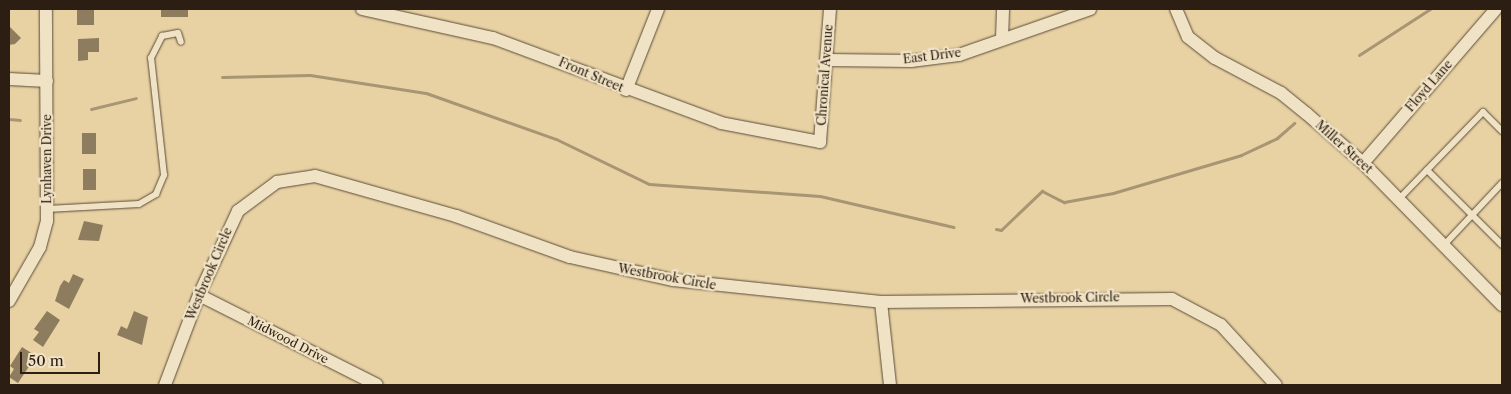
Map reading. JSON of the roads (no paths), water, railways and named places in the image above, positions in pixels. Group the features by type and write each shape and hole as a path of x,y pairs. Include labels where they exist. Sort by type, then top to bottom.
{"street":[{"name":"Lynhaven Drive","path":"9,301 13,287 40,247 47,209 46,9"},
{"name":"Front Street","path":"362,9 493,38 626,90 721,123 820,142"},
{"path":"626,90 658,9"},
{"name":"Chronical Avenue","path":"820,142 830,9"},
{"path":"1002,39 1003,9"},
{"name":"East Drive","path":"827,60 910,61 959,55 1090,9"},
{"name":"Miller Street","path":"1176,9 1188,37 1199,47 1281,93 1363,163 1502,305"},
{"name":"Floyd Lane","path":"1363,163 1496,9"},
{"path":"9,79 47,81"},
{"name":"Westbrook Circle","path":"165,385 199,295 238,211 277,182 315,176 456,216 570,257 642,275 881,302 1172,299 1221,325 1276,385"},
{"name":"Midwood Drive","path":"199,295 377,385"},
{"path":"881,302 890,385"}],"lane":[{"path":"47,209 139,204 156,194 164,175 151,58 162,36 178,33 181,42"},
{"path":"1399,199 1483,112 1502,131"},
{"path":"1427,170 1502,245"},
{"path":"1444,245 1502,183"}],"waterway":[{"path":"1359,55 1430,9"},
{"path":"222,77 310,75 426,93 556,139 649,184 820,196 953,227"},
{"path":"91,109 136,98"},
{"path":"9,119 20,120"},
{"path":"996,229 1001,230 1042,191 1064,202 1113,193 1241,155 1277,138 1294,123"}]}
